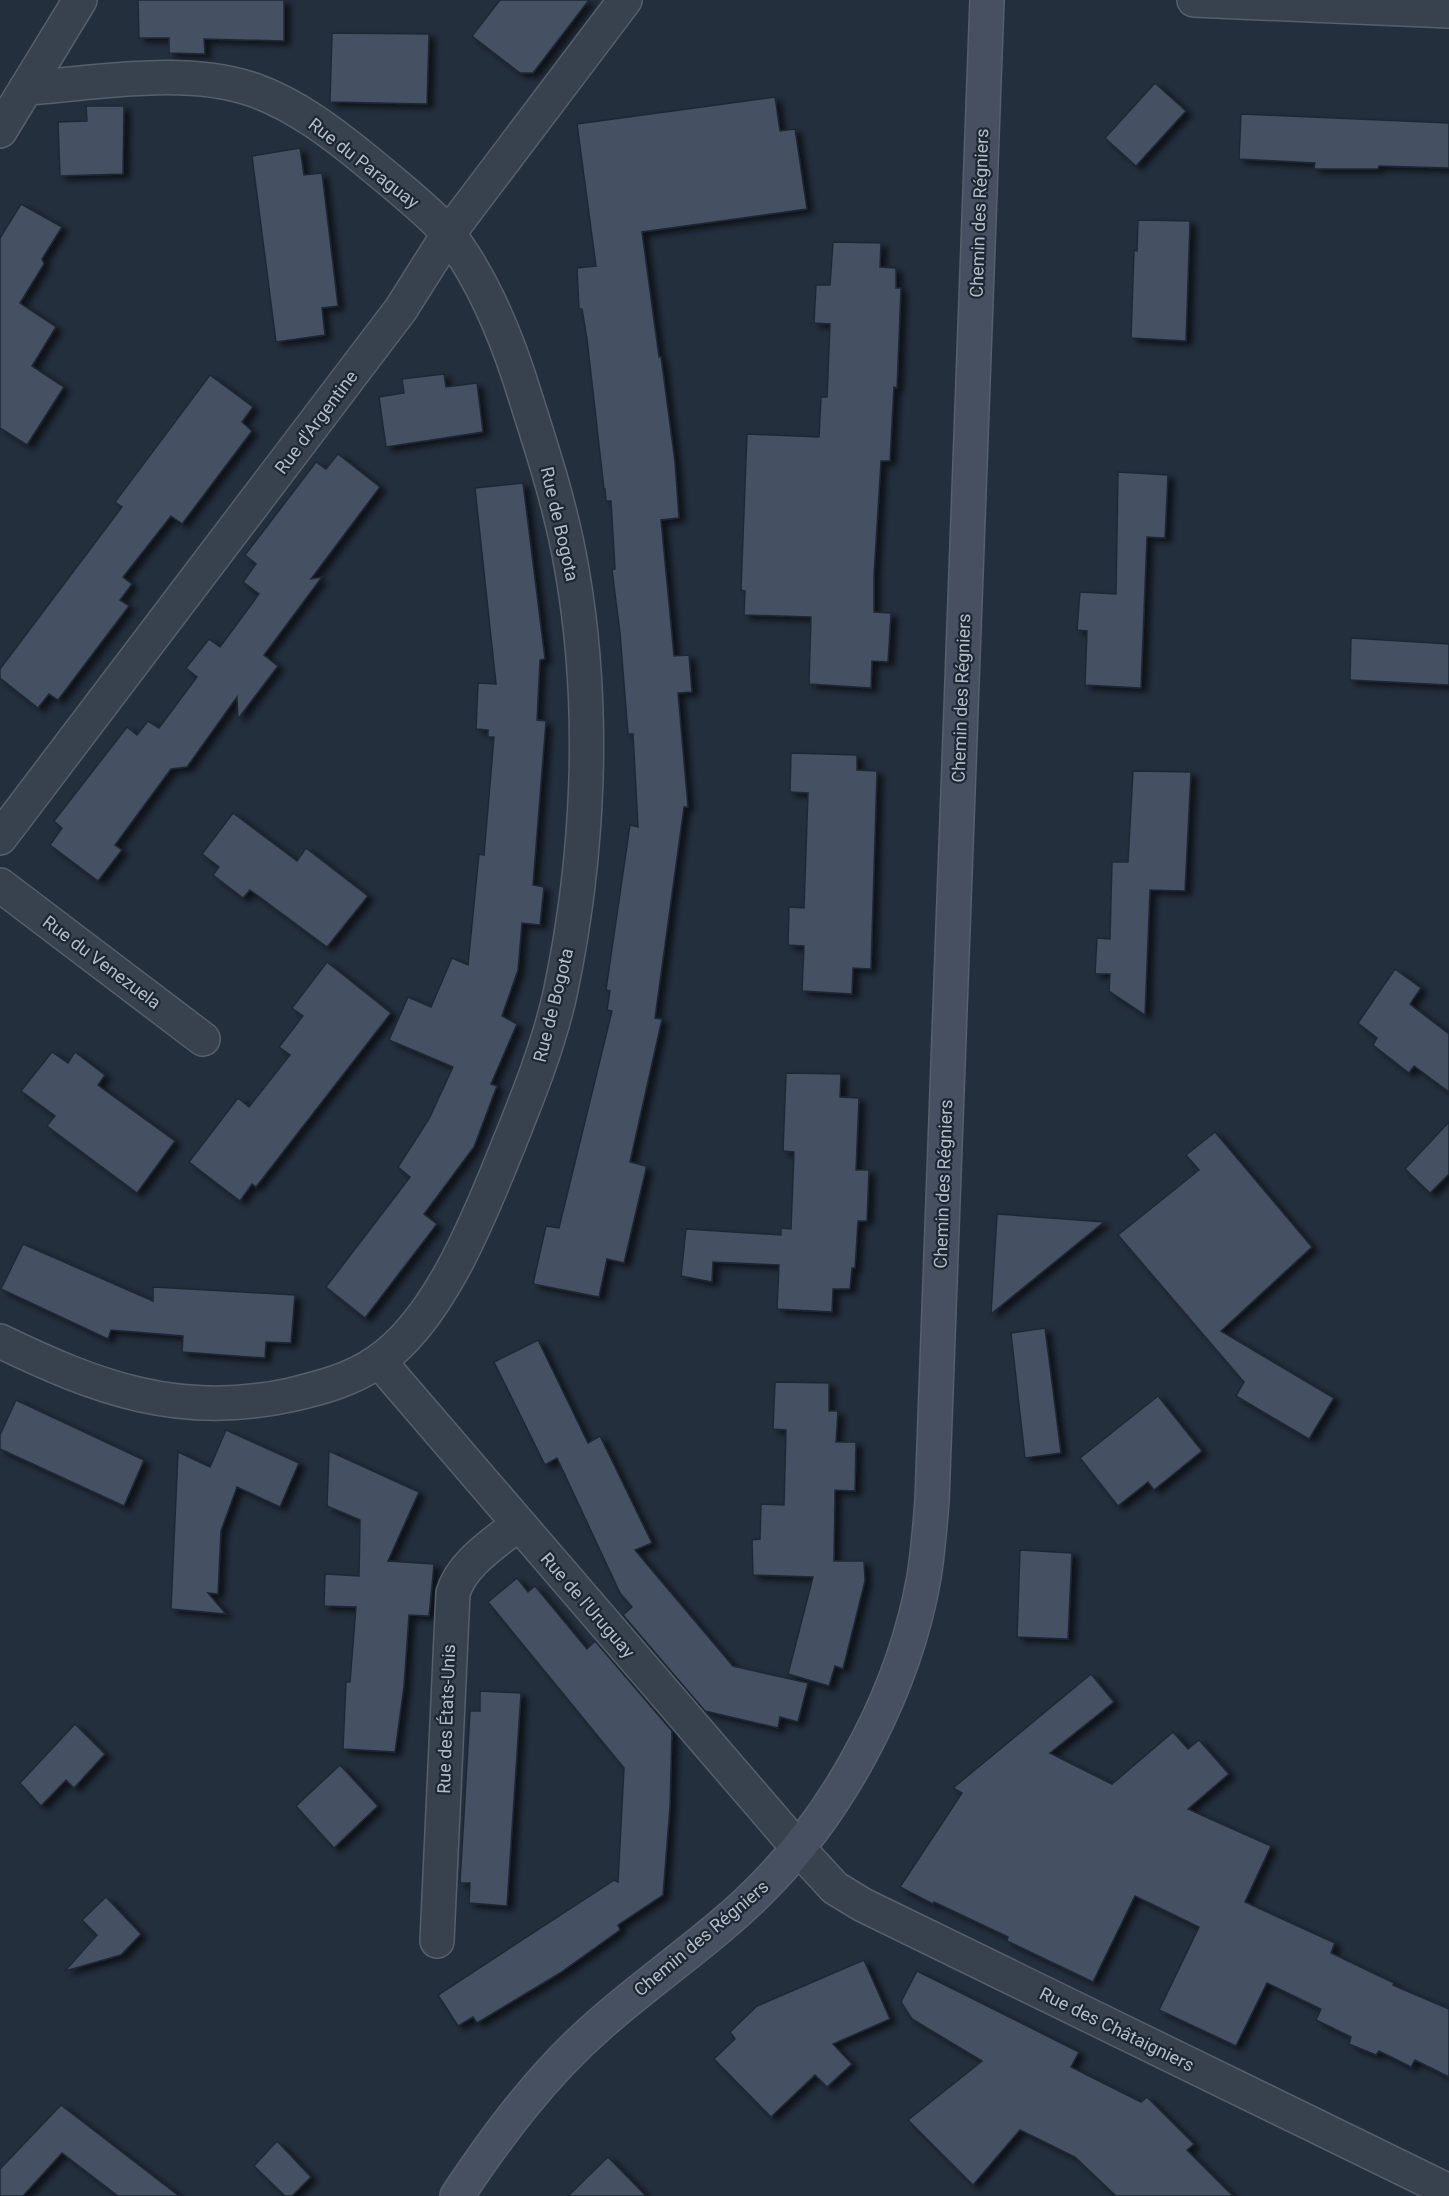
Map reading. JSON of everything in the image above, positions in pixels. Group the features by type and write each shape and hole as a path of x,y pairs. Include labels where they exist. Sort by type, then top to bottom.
{"main road":[{"name":"Chemin des Régniers","path":"458,2196 493,2143 520,2108 574,2048 644,1987 740,1909 798,1848 853,1766 886,1701 915,1613 923,1579 932,1501 987,0"}],"street":[{"path":"0,131 80,0"},
{"name":"Rue d'Argentine","path":"0,838 401,309 448,232 625,0"},
{"path":"1194,0 1449,11"},
{"name":"Rue du Paraguay","path":"26,88 170,78 234,84 258,92 306,117 347,145 448,232"},
{"name":"Rue de Bogota","path":"0,1341 57,1369 105,1386 147,1396 202,1403 225,1404 268,1400 318,1389 351,1376 379,1361 397,1345 417,1323 446,1280 479,1215 530,1092 552,1027 566,963 577,884 584,802 585,726 582,652 573,576 561,516 513,355 485,293 448,232"},
{"name":"Rue du Venezuela","path":"0,885 203,1039"},
{"name":"Rue de l'Uruguay","path":"379,1361 798,1848"},
{"name":"Rue des États-Unis","path":"437,1941 453,1593 465,1569 518,1524"},
{"name":"Rue des Châtaigniers","path":"798,1848 835,1888 849,1898 1449,2191"}],"building":[{"path":"138,0 284,0 284,41 204,39 205,54 169,53 169,38 139,38"},
{"path":"500,0 589,0 533,73 520,73 472,36"},
{"path":"332,33 429,34 427,104 330,102"},
{"path":"1155,83 1186,111 1136,166 1105,138"},
{"path":"775,97 780,131 795,129 807,209 642,232 675,462 679,518 661,520 674,656 689,655 692,692 678,693 688,807 684,807 655,1018 662,1019 630,1162 646,1166 646,1169 624,1263 607,1259 599,1297 533,1284 546,1226 559,1228 612,1011 607,1010 610,991 606,990 630,825 638,827 633,734 628,734 620,633 612,570 615,569 611,501 606,501 604,489 587,339 582,309 579,309 577,268 596,266 577,124"},
{"path":"86,106 124,106 123,174 60,176 58,122 87,121"},
{"path":"1241,114 1449,123 1449,168 1379,166 1378,169 1314,169 1315,163 1239,159"},
{"path":"300,148 304,175 322,173 338,306 322,308 325,335 276,342 252,156"},
{"path":"21,204 62,227 42,259 44,264 20,303 56,327 32,366 64,387 27,445 0,428 0,238"},
{"path":"1138,220 1190,221 1186,341 1131,338 1134,250 1137,251"},
{"path":"833,242 881,243 880,267 896,268 896,288 901,288 897,388 894,387 890,461 881,461 874,575 874,612 891,613 888,662 872,661 871,688 809,684 811,617 744,615 745,591 741,590 747,434 819,437 821,397 827,397 830,324 814,323 816,285 830,285"},
{"path":"444,374 446,387 477,383 483,432 386,447 379,397 404,393 402,379"},
{"path":"210,375 253,407 242,422 252,431 182,524 171,516 123,577 132,584 120,600 129,606 58,700 49,694 38,708 0,678 0,669 122,507 115,502"},
{"path":"338,454 380,487 311,579 322,577 264,655 278,666 238,719 237,697 187,767 171,769 115,845 122,850 98,881 50,845 62,828 54,821 127,727 137,735 148,721 159,728 197,677 186,668 209,639 220,647 259,594 243,582 256,564 245,555 316,462 326,469"},
{"path":"1118,472 1168,475 1165,538 1147,537 1141,688 1085,685 1087,631 1077,630 1080,592 1116,594"},
{"path":"523,483 545,659 540,660 537,720 546,721 533,885 544,887 540,925 522,923 518,970 502,1016 517,1024 491,1084 497,1086 474,1147 424,1214 437,1224 365,1318 326,1287 410,1177 398,1167 429,1119 453,1067 389,1040 408,997 431,1007 452,958 468,965 479,854 484,855 494,737 488,737 488,730 476,729 478,683 496,684 475,488"},
{"path":"1351,638 1449,644 1449,685 1350,680"},
{"path":"791,753 857,755 857,770 877,771 871,969 853,968 852,994 802,991 804,946 788,945 789,907 804,908 808,793 790,792"},
{"path":"1133,771 1191,772 1185,891 1150,890 1145,1015 1109,991 1110,974 1095,974 1097,938 1110,939 1112,862 1128,862"},
{"path":"233,813 297,861 306,848 368,896 327,947 250,890 243,898 213,875 219,867 202,854"},
{"path":"327,962 391,1013 256,1187 252,1184 240,1201 189,1162 238,1098 249,1107 290,1055 279,1047 303,1016 292,1008"},
{"path":"1395,969 1421,988 1410,1004 1449,1034 1449,1092 1414,1066 1409,1073 1373,1045 1377,1038 1358,1023"},
{"path":"52,1052 68,1063 75,1052 105,1075 98,1085 175,1141 137,1193 47,1126 55,1116 21,1091"},
{"path":"786,1073 841,1074 840,1097 859,1098 856,1170 869,1170 867,1221 858,1221 855,1268 852,1268 850,1289 833,1289 832,1312 777,1309 779,1265 713,1262 712,1282 681,1276 686,1229 781,1235 781,1228 791,1229 794,1152 783,1151"},
{"path":"1449,1122 1449,1174 1430,1193 1405,1169"},
{"path":"1215,1132 1312,1247 1221,1331 1334,1398 1309,1439 1236,1396 1244,1382 1118,1235 1199,1170 1186,1155"},
{"path":"997,1214 1104,1222 991,1314"},
{"path":"23,1244 153,1301 153,1287 295,1295 291,1343 266,1342 265,1358 182,1352 183,1336 111,1330 108,1339 1,1289"},
{"path":"1045,1328 1061,1453 1025,1458 1011,1333"},
{"path":"538,1340 588,1443 600,1436 652,1543 635,1550 733,1666 808,1683 798,1722 780,1717 778,1728 705,1711 623,1615 632,1607 620,1593 557,1458 545,1465 494,1362"},
{"path":"775,1382 829,1383 829,1411 838,1411 836,1442 856,1442 855,1491 835,1490 834,1561 864,1561 865,1581 843,1669 835,1666 829,1686 788,1674 813,1577 753,1575 752,1540 760,1539 761,1504 784,1505 786,1430 773,1429"},
{"path":"1158,1396 1202,1451 1154,1490 1148,1482 1118,1506 1080,1458"},
{"path":"16,1400 144,1460 124,1506 0,1449 0,1435"},
{"path":"226,1430 299,1463 280,1507 237,1487 221,1531 218,1594 208,1593 226,1614 171,1609 178,1452 210,1467"},
{"path":"329,1451 419,1492 388,1561 434,1564 429,1616 409,1615 404,1686 395,1752 343,1749 346,1682 350,1682 356,1607 324,1606 325,1574 359,1576 360,1520 327,1506"},
{"path":"1020,1550 1072,1553 1068,1639 1017,1637"},
{"path":"517,1578 528,1592 535,1586 587,1649 595,1641 672,1731 670,1806 663,1895 618,1925 620,1930 560,1973 477,2023 473,2017 458,2026 438,1995 614,1880 618,1882 624,1768 488,1602"},
{"path":"1091,1674 1114,1702 1050,1753 1112,1784 1173,1732 1188,1749 1199,1740 1229,1774 1188,1809 1271,1846 1245,1902 1335,1943 1331,1953 1394,1983 1393,1985 1449,2009 1449,2077 1415,2060 1411,2067 1379,2051 1376,2055 1349,2044 1351,2037 1316,2020 1321,2009 1267,1983 1236,2046 1159,2010 1199,1927 1135,1896 1093,1982 1007,1941 1008,1937 900,1887 962,1793 953,1788"},
{"path":"480,1691 521,1693 507,1906 469,1903 470,1883 460,1883 470,1711 480,1711"},
{"path":"75,1724 105,1754 74,1788 66,1780 41,1806 20,1783"},
{"path":"340,1765 378,1806 334,1848 296,1806"},
{"path":"106,1897 141,1934 121,1955 65,1971 97,1935 82,1920"},
{"path":"864,1960 890,2019 833,2044 852,2064 827,2087 815,2075 771,2117 714,2059 735,2039 730,2032 757,2006"},
{"path":"917,1971 1079,2052 1071,2067 1141,2102 1147,2097 1194,2144 1187,2150 1233,2196 1116,2196 1075,2157 1020,2130 973,2185 908,2120 982,2061 912,2019 901,2002"},
{"path":"61,2105 179,2196 118,2196 62,2153 23,2196 0,2196 0,2169"},
{"path":"277,2141 311,2177 292,2196 285,2196 254,2166"},
{"path":"608,2157 646,2196 568,2196"}]}
